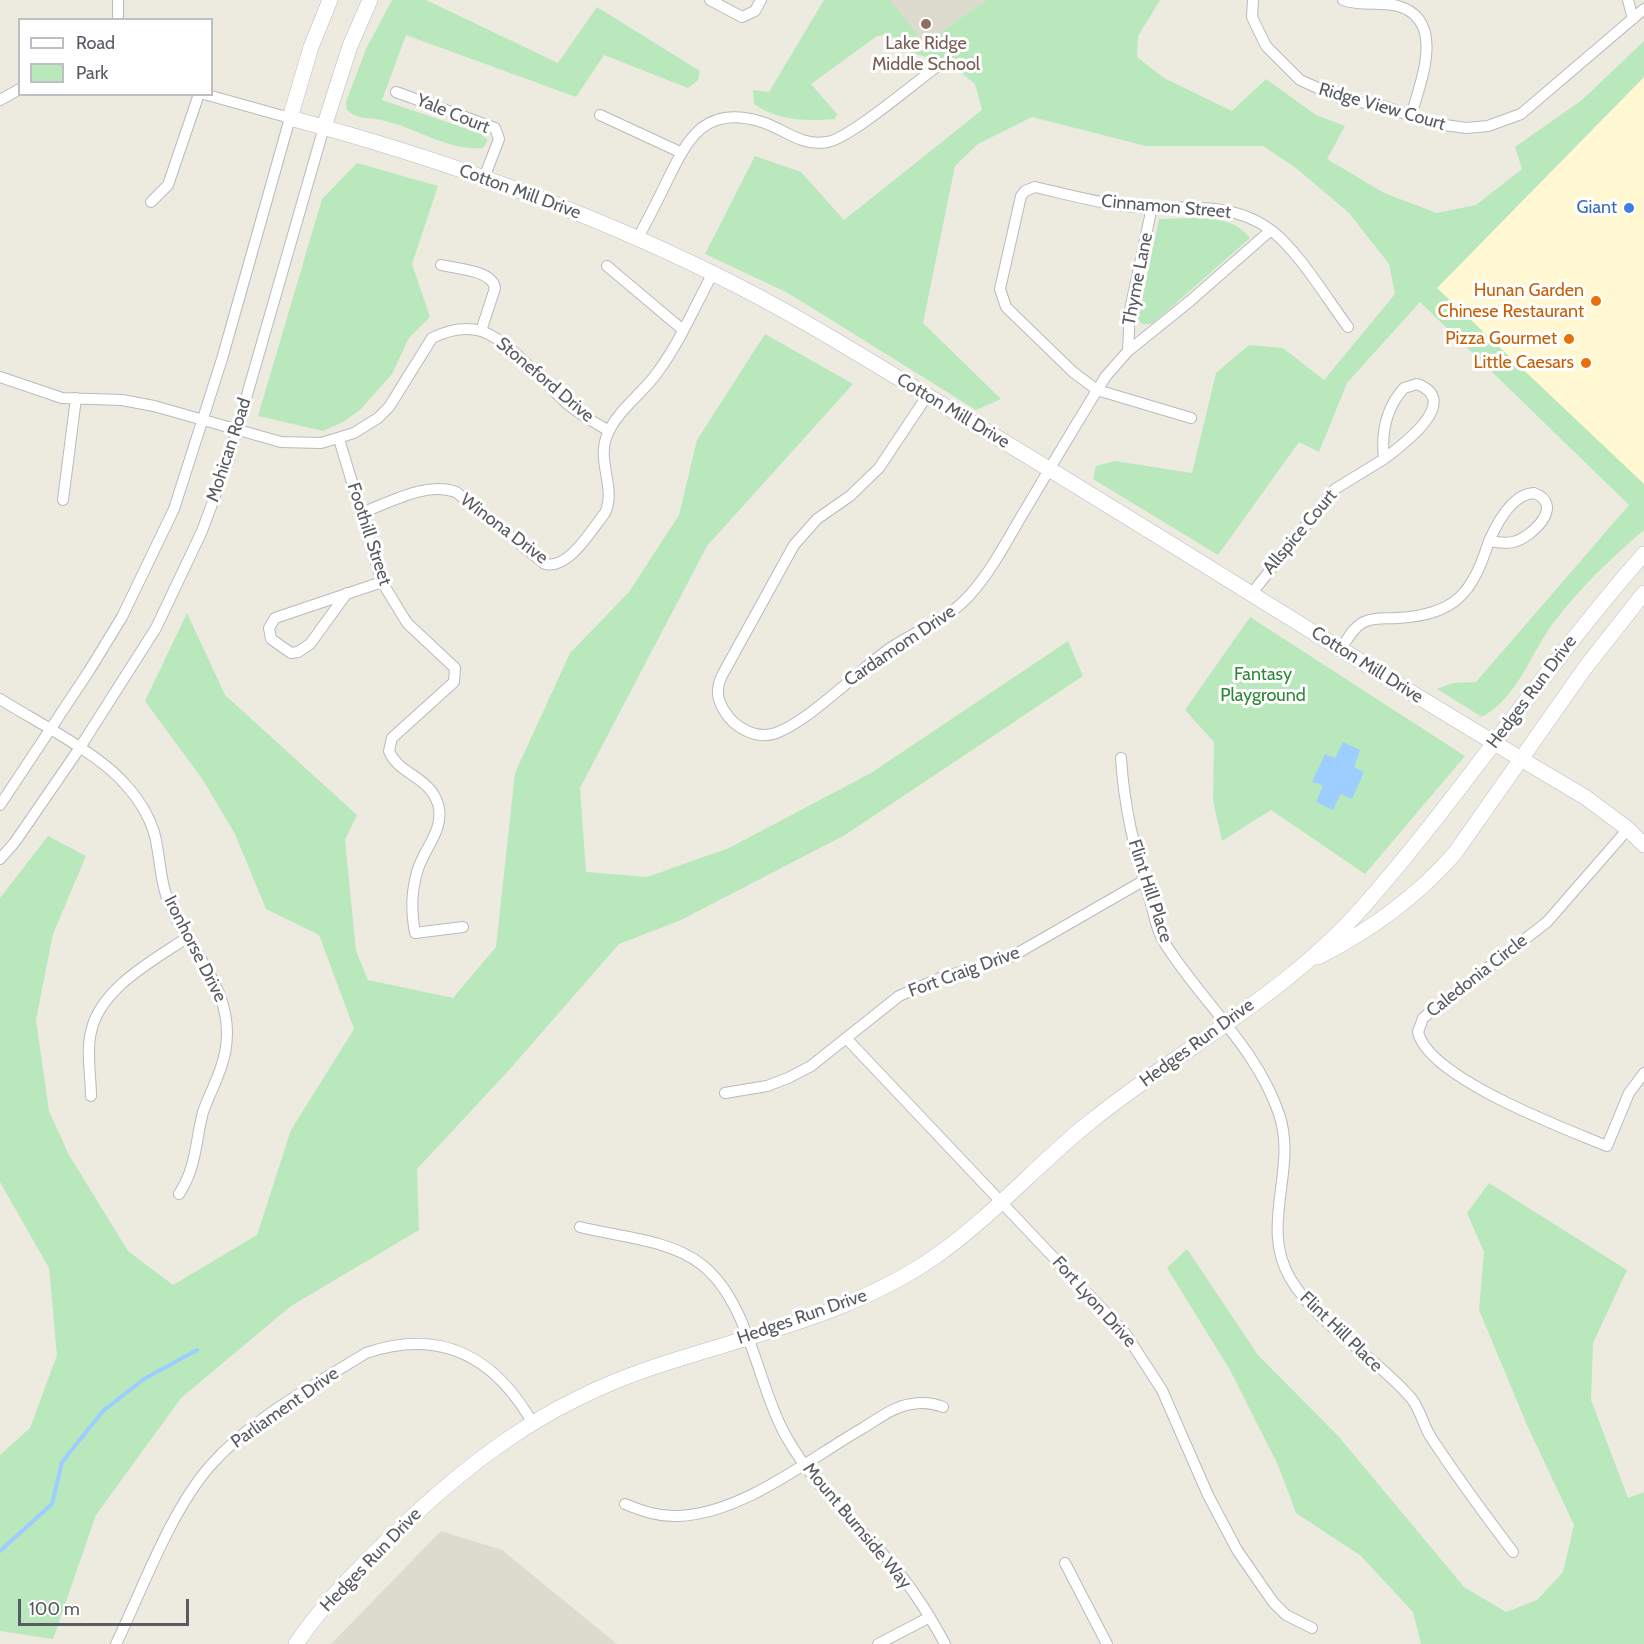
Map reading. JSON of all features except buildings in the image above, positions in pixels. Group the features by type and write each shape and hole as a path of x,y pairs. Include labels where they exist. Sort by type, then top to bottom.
{"street":[{"path":"118,0 118,18"},
{"name":"Mohican Road","path":"0,805 89,671 146,571 174,509 204,419 311,46 330,0"},
{"name":"Mohican Road","path":"0,859 15,842 80,749 156,628 202,531 238,428 324,127 350,46 370,0"},
{"path":"710,0 742,17 755,11 761,0"},
{"name":"Ridge View Court","path":"1253,0 1252,17 1266,46 1300,80 1340,98 1386,107 1431,123 1466,128 1505,122 1521,114 1644,9"},
{"path":"1343,0 1366,5 1409,5 1427,42 1428,54 1412,116"},
{"path":"1628,0 1633,19"},
{"path":"638,238 680,152 695,132 707,124 734,118 761,122 799,139 828,142 854,128 939,65"},
{"path":"0,100 18,90"},
{"name":"Yale Court","path":"396,92 495,128 499,139 484,178"},
{"path":"151,202 168,185 198,96"},
{"name":"Cotton Mill Drive","path":"211,96 324,127 484,178 638,238 713,273 816,329 1050,469 1585,797 1628,829 1644,845"},
{"path":"600,115 680,152"},
{"name":"Cinnamon Street","path":"1191,418 1097,390 1073,372 1006,307 1000,289 1021,196 1025,190 1035,187 1104,203 1152,207 1212,207 1230,210 1271,230 1283,240 1348,327"},
{"name":"Thyme Lane","path":"1128,351 1130,310 1152,207"},
{"name":"Cardamom Drive","path":"927,396 879,468 850,496 818,519 794,545 724,670 718,686 719,704 727,716 744,730 755,734 775,734 798,720 891,648 952,612 981,581 1106,376 1128,351 1190,301 1271,230"},
{"path":"441,265 487,276 494,282 495,288 481,331"},
{"path":"607,266 683,330"},
{"name":"Winona Drive","path":"361,513 427,490 450,490 456,492 544,564 558,565 591,529 609,505 610,494 602,458 609,431 657,374 713,273"},
{"name":"Stoneford Drive","path":"0,377 41,393 76,398 122,400 204,419 281,442 303,444 339,439 365,427 389,407 432,338 456,329 481,331 499,340 571,406 609,431"},
{"name":"Allspice Court","path":"1252,593 1335,489 1384,459 1403,445 1432,412 1433,400 1423,386 1410,385 1404,388 1391,407 1383,436 1384,459"},
{"path":"63,500 76,398"},
{"name":"Foothill Street","path":"339,439 382,582 407,623 455,668 454,682 392,738 389,751 397,762 428,785 438,806 438,828 418,867 414,886 411,912 415,933 463,927"},
{"path":"1341,649 1353,630 1368,620 1430,615 1456,602 1474,580 1489,541 1506,512 1521,496 1534,494 1545,500 1547,512 1545,518 1525,536 1502,543 1489,541"},
{"name":"Hedges Run Drive","path":"1303,966 1365,905 1564,651 1644,554"},
{"path":"347,593 304,649 291,653 271,639 268,628 275,618 347,593 382,582"},
{"name":"Hedges Run Drive","path":"296,1644 336,1592 435,1495 469,1466 532,1422 581,1396 643,1371 841,1307 905,1276 939,1254 1092,1119 1303,966 1387,917 1415,896 1455,853 1585,668 1644,593"},
{"path":"1564,651 1585,668"},
{"name":"Ironhorse Drive","path":"0,699 80,749 122,780 143,808 157,844 163,886 172,911 222,995 227,1038 219,1074 203,1113 195,1163 179,1194"},
{"name":"Flint Hill Place","path":"1121,758 1123,793 1143,881 1162,939 1225,1023 1273,1098 1284,1129 1286,1164 1276,1223 1277,1240 1287,1274 1299,1292 1323,1318 1410,1397 1432,1439 1513,1552"},
{"name":"Caledonia Circle","path":"1628,829 1547,922 1423,1018 1418,1032 1424,1046 1476,1086 1520,1110 1607,1146 1629,1094 1644,1073"},
{"name":"Fort Craig Drive","path":"724,1093 756,1088 788,1078 811,1066 899,996 940,978 1011,957 1143,881"},
{"path":"91,1096 90,1033 98,1013 129,980 188,937"},
{"name":"Fort Lyon Drive","path":"846,1038 1125,1333 1162,1390 1212,1503 1237,1550 1273,1602 1286,1615 1312,1628"},
{"name":"Mount Burnside Way","path":"580,1227 672,1248 690,1257 714,1276 725,1290 746,1337 779,1423 803,1464 843,1515 890,1562 930,1617 945,1644"},
{"name":"Parliament Drive","path":"116,1644 180,1511 210,1467 244,1433 366,1353 412,1343 455,1350 479,1361 496,1374 532,1422"},
{"path":"625,1504 664,1516 694,1515 747,1496 898,1407 923,1403 943,1407"},
{"path":"1065,1563 1107,1644"},
{"path":"878,1644 930,1617"}],"shaded area":[{"name":"Lake Ridge Middle School","path":"868,0 987,0 924,43"},
{"path":"1644,77 1644,484 1437,288"},
{"path":"441,1531 502,1550 617,1644 331,1644"}],"green space":[{"path":"392,0 426,0 558,63 597,7 700,71 698,80 688,88 604,55 576,97 406,35 382,100 479,133 488,140 483,148 456,146 394,123 359,117 347,110 346,102 366,49"},
{"path":"824,0 890,0 924,43 987,0 1160,0 1138,36 1137,57 1164,78 1232,111 1266,79 1316,115 1345,126 1327,159 1384,193 1437,213 1476,205 1522,169 1515,147 1582,100 1644,41 1644,77 1437,288 1644,484 1644,530 1574,597 1546,634 1515,686 1495,708 1482,717 1437,689 1453,683 1476,682 1629,505 1420,302 1347,383 1319,452 1299,442 1218,555 1093,479 1096,466 1115,461 1192,473 1216,373 1249,345 1283,348 1324,380 1395,294 1389,264 1349,213 1296,168 1263,146 1146,146 1032,117 978,144 955,166 923,323 1001,399 976,410 788,293 705,254 755,156 801,172 844,220 982,110 975,84 952,65 910,52 890,35 877,36 811,84 837,114 835,119 793,119 773,114 754,104 753,90 769,92"},
{"path":"357,163 438,186 412,264 430,317 409,338 392,374 360,410 343,422 323,431 258,416 322,199"},
{"path":"1159,219 1221,220 1242,229 1250,238 1152,324 1142,324 1138,319"},
{"path":"765,334 853,384 707,546 580,788 586,872 647,877 729,848 871,773 1068,641 1083,676 845,835 681,920 619,944 510,1069 417,1169 419,1230 291,1306 181,1398 96,1515 53,1639 0,1631 0,1455 30,1428 57,1355 49,1268 0,1182 0,898 48,836 86,856 53,934 36,1020 49,1111 69,1155 128,1251 173,1285 257,1235 291,1130 354,1029 319,935 266,909 235,834 203,780 145,701 187,613 225,695 357,815 345,840 356,951 368,980 453,998 496,947 515,773 570,653 629,592 679,515 697,440"},
{"name":"Fantasy Playground","path":"1250,617 1465,756 1365,874 1271,810 1222,841 1213,800 1214,742 1185,710"},
{"path":"1489,1183 1627,1270 1593,1343 1591,1400 1628,1498 1644,1492 1644,1644 1421,1644 1413,1612 1361,1556 1296,1513 1278,1465 1230,1370 1167,1268 1187,1249 1258,1355 1339,1437 1464,1587 1506,1612 1537,1600 1563,1572 1574,1525 1527,1425 1479,1310 1484,1252 1467,1213"}],"water":[{"path":"1343,742 1360,750 1354,767 1364,772 1352,799 1341,794 1333,810 1316,802 1323,785 1312,782 1325,754 1335,758"}],"waterway":[{"path":"0,1551 52,1504 62,1462 103,1411 144,1379 197,1350"}],"place":[{"name":"Lake Ridge Middle School","path":"926,24"},
{"name":"Giant","path":"1629,208"},
{"name":"Hunan Garden Chinese Restaurant","path":"1596,301"},
{"name":"Pizza Gourmet","path":"1569,339"},
{"name":"Little Caesars","path":"1586,363"}]}
